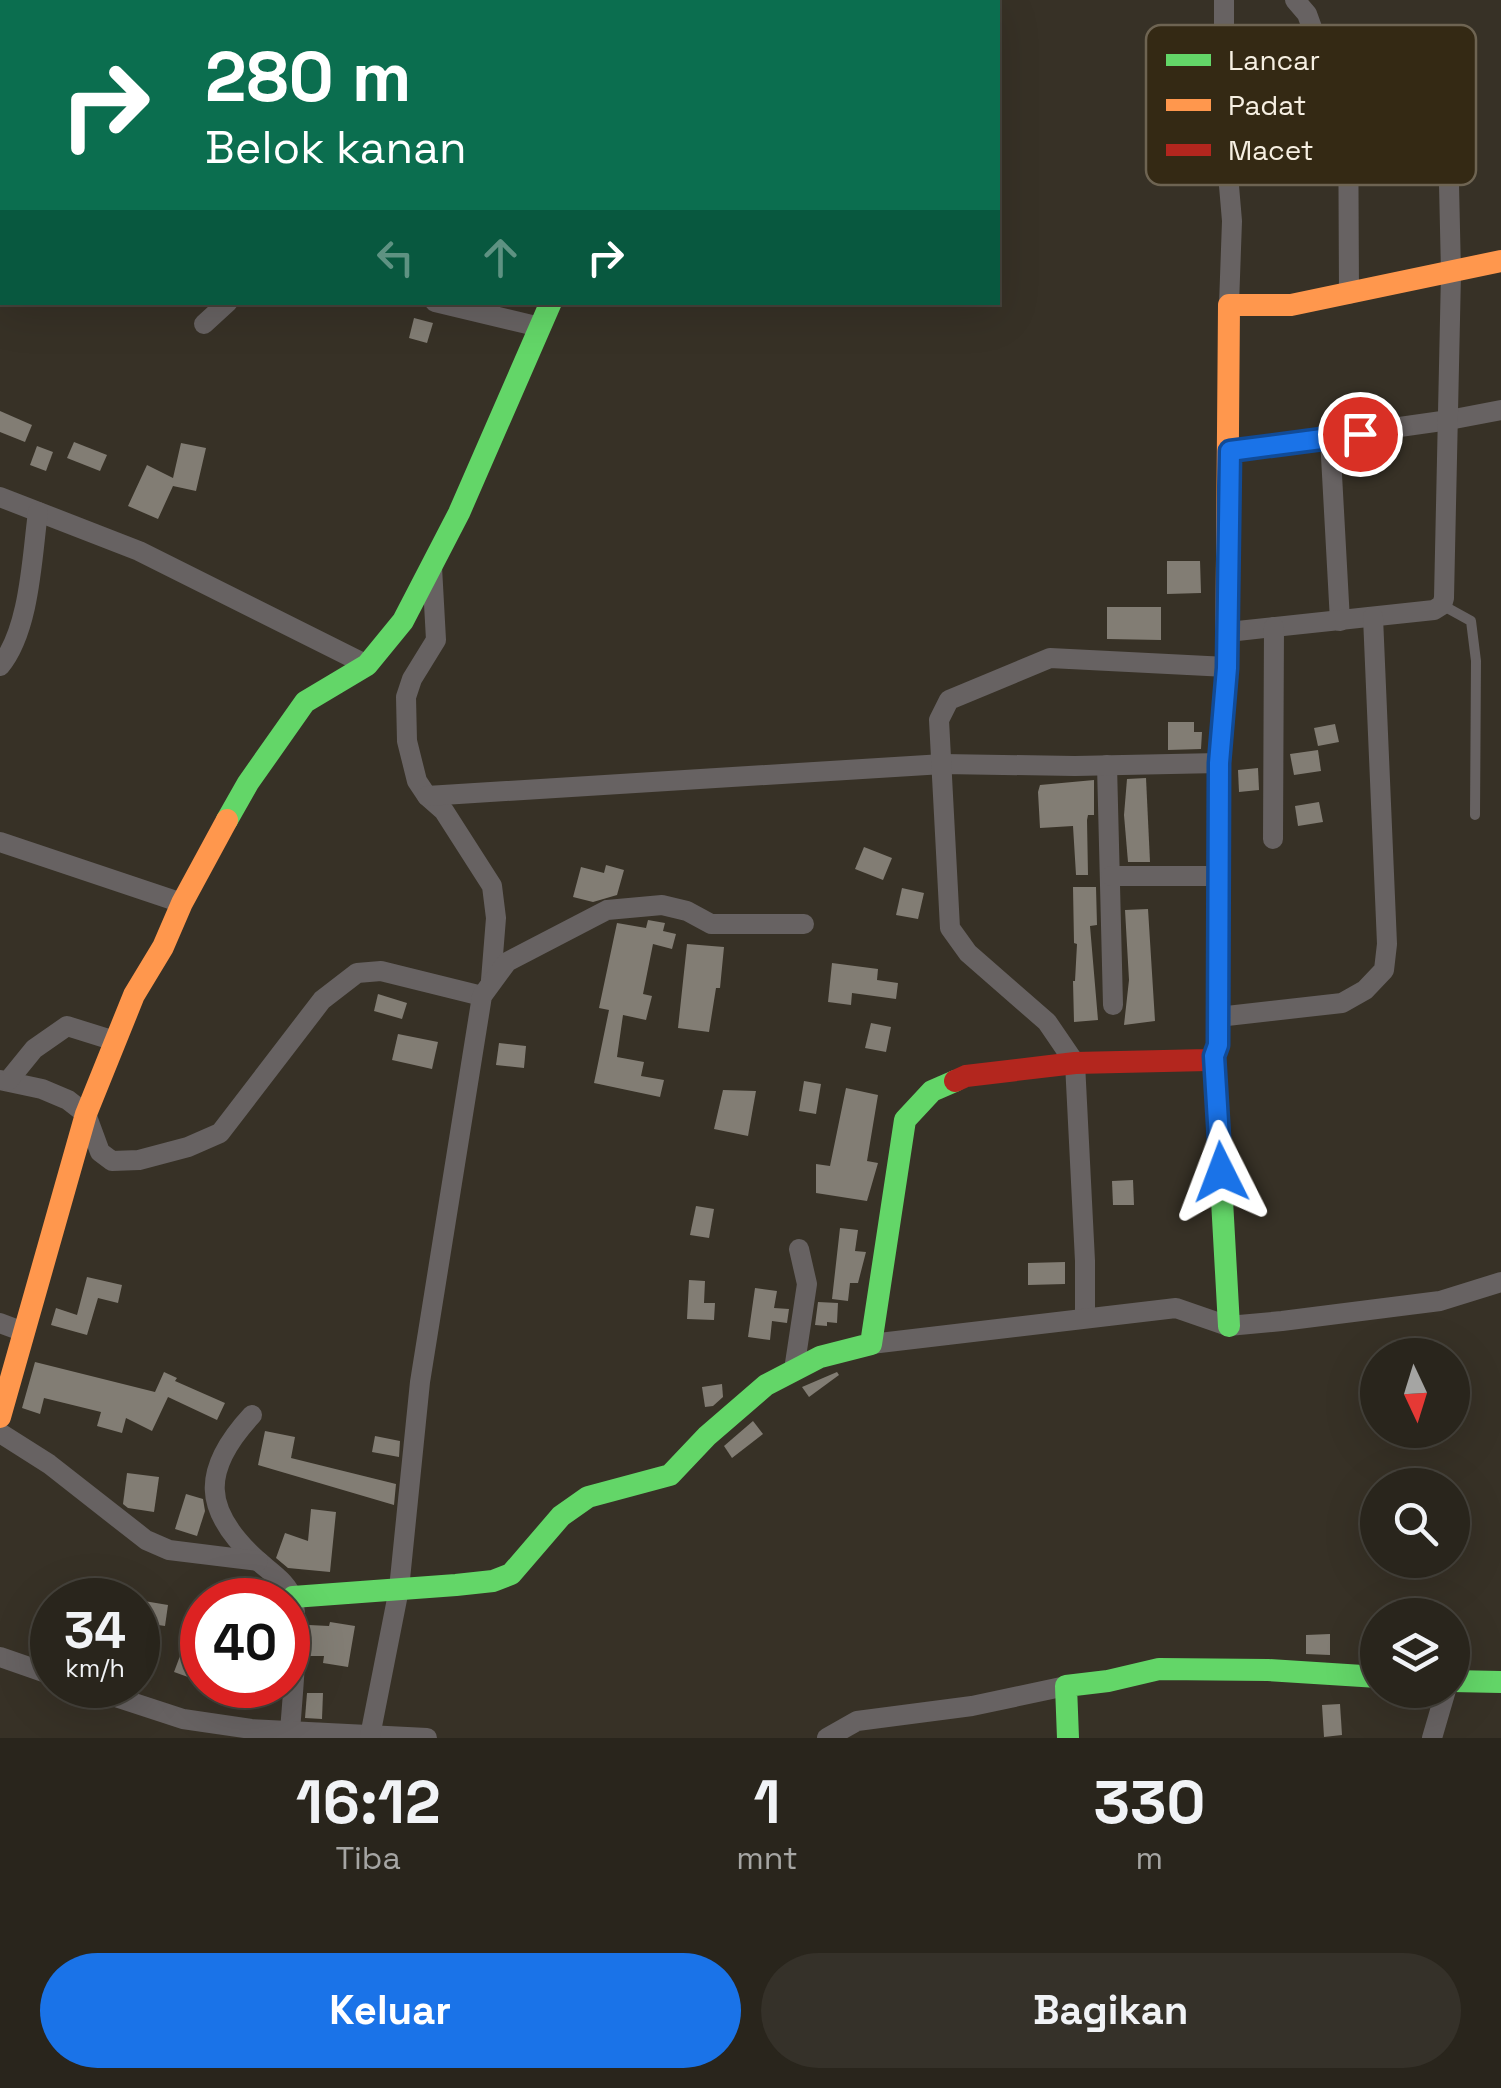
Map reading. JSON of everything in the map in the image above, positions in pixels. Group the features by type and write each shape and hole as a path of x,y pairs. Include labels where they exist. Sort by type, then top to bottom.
{"street":[{"path":"1296,0 1312,25"},
{"path":"1229,185 1232,221 1228,632 1219,763 1218,1045 1214,1056 1229,1326"},
{"path":"1349,185 1350,294"},
{"path":"1228,632 1434,610 1442,605 1450,420 1449,185"},
{"path":"1229,305 1291,306 1501,261"},
{"path":"204,324 225,305"},
{"path":"448,305 540,327"},
{"path":"0,1417 86,1114 134,995 164,947 182,903 248,782 305,702 366,666 402,621 459,514 550,305"},
{"path":"1230,451 1501,410"},
{"path":"1330,438 1340,620"},
{"path":"0,496 139,550 366,666"},
{"path":"0,666 14,642 28,591 38,512"},
{"path":"370,1736 399,1589 420,1382 496,918 492,886 411,768 406,716 412,679 436,640 432,565"},
{"path":"1218,1017 1342,1002 1365,990 1384,970 1387,944 1372,617"},
{"path":"1273,839 1274,627"},
{"path":"1085,1317 1075,1064 1047,1022 968,952 950,928 939,720 950,700 1050,658 1227,668"},
{"path":"427,796 944,764 1219,763"},
{"path":"1107,765 1113,1005"},
{"path":"0,842 182,903"},
{"path":"1111,876 1218,876"},
{"path":"487,988 507,962 607,910 662,905 687,911 710,924 804,924"},
{"path":"115,1041 67,1026 34,1049 4,1080 61,1096 86,1114 100,1152 112,1161 139,1160 188,1147 220,1133 322,1000 357,973 381,972 487,988"},
{"path":"871,1344 905,1120 932,1091 966,1076 1075,1064 1208,1060 1214,1056"},
{"path":"794,1370 807,1284 799,1249"},
{"path":"310,1596 493,1581 511,1574 574,1506 612,1488 670,1476 733,1412 766,1385 820,1357 871,1344 1176,1308 1229,1326 1404,1307 1501,1282"},
{"path":"0,1323 24,1332"},
{"path":"252,1415 216,1464 217,1505 226,1530 279,1578"},
{"path":"0,1433 49,1464 146,1540 169,1550 258,1561"},
{"path":"0,1657 30,1667"},
{"path":"827,1738 857,1721 972,1706 1159,1668 1360,1676"},
{"path":"1470,1681 1501,1682"},
{"path":"1066,1686 1068,1738"},
{"path":"150,1708 251,1734 427,1738"},
{"path":"290,1732 291,1708"},
{"path":"1432,1738 1441,1708"}],"lane":[{"path":"1442,605 1471,621 1476,661 1475,815"}],"building":[{"path":"414,318 433,323 427,343 409,338"},
{"path":"0,411 32,425 25,442 0,432"},
{"path":"74,442 107,455 100,471 67,458"},
{"path":"181,443 206,448 196,491 173,486 158,519 128,506 147,465 173,478"},
{"path":"37,446 53,452 46,471 30,465"},
{"path":"1167,561 1200,561 1201,593 1167,594"},
{"path":"1107,607 1161,607 1161,640 1107,639"},
{"path":"1168,722 1194,722 1194,732 1202,732 1201,749 1168,750"},
{"path":"1335,724 1339,742 1318,746 1314,728"},
{"path":"1318,750 1321,771 1294,775 1290,754"},
{"path":"1258,768 1259,790 1239,792 1238,770"},
{"path":"1146,778 1150,862 1128,862 1124,815 1127,779"},
{"path":"1094,780 1094,815 1088,815 1087,820 1088,875 1076,875 1073,826 1040,828 1038,792 1040,785"},
{"path":"1319,802 1323,822 1298,826 1295,806"},
{"path":"864,847 892,858 883,880 855,869"},
{"path":"606,865 624,870 617,895 593,902 573,897 581,867 604,873"},
{"path":"1073,887 1096,887 1097,925 1090,926 1098,1020 1074,1022 1077,944"},
{"path":"902,888 924,893 918,919 896,915"},
{"path":"1148,909 1155,1021 1124,1025 1129,980 1125,910"},
{"path":"648,920 665,923 663,931 676,934 672,949 653,944 643,994 652,996 646,1020 623,1015 617,1057 644,1062 641,1076 664,1080 660,1097 594,1083 609,1010 599,1008 617,923 646,928"},
{"path":"687,944 724,947 720,988 716,988 709,1032 678,1028"},
{"path":"832,963 878,969 877,980 898,983 896,999 852,993 851,1005 828,1002"},
{"path":"378,994 407,1003 402,1019 374,1011"},
{"path":"871,1023 891,1027 886,1052 865,1048"},
{"path":"398,1034 438,1042 432,1069 392,1060"},
{"path":"499,1043 526,1046 524,1068 496,1065"},
{"path":"804,1081 821,1084 816,1114 799,1111"},
{"path":"846,1088 878,1095 867,1161 878,1163 867,1201 816,1193 816,1164 830,1166"},
{"path":"723,1090 756,1091 748,1136 714,1129"},
{"path":"1133,1180 1134,1205 1113,1205 1112,1181"},
{"path":"696,1206 714,1209 709,1238 690,1235"},
{"path":"840,1228 858,1230 855,1251 866,1252 858,1283 850,1283 848,1301 832,1299"},
{"path":"1065,1262 1065,1284 1028,1285 1028,1263"},
{"path":"87,1277 122,1285 118,1303 98,1298 87,1335 51,1325 56,1308 77,1315"},
{"path":"689,1280 705,1281 704,1303 715,1303 714,1320 687,1319"},
{"path":"755,1288 777,1291 774,1308 789,1309 787,1323 772,1321 770,1340 748,1337"},
{"path":"818,1302 838,1303 837,1323 815,1325"},
{"path":"35,1362 155,1392 164,1372 177,1378 175,1381 225,1403 217,1420 168,1397 152,1431 126,1418 122,1433 97,1426 101,1412 44,1398 40,1414 22,1408"},
{"path":"837,1372 839,1375 809,1397 802,1387"},
{"path":"722,1384 723,1397 713,1406 705,1407 702,1387"},
{"path":"753,1421 763,1434 732,1458 724,1446"},
{"path":"265,1431 295,1437 291,1458 396,1484 394,1505 258,1465"},
{"path":"375,1436 400,1441 399,1457 372,1452"},
{"path":"127,1473 159,1477 154,1512 123,1504"},
{"path":"186,1494 203,1499 205,1511 197,1536 175,1529"},
{"path":"311,1509 336,1512 330,1572 288,1568 276,1558 285,1533 308,1541"},
{"path":"160,1604 168,1605 165,1626 160,1625"},
{"path":"330,1622 355,1626 348,1667 323,1663 324,1656 310,1656 310,1625 329,1626"},
{"path":"1330,1634 1330,1655 1306,1654 1306,1635"},
{"path":"310,1693 323,1693 322,1719 305,1718"},
{"path":"1340,1704 1342,1735 1324,1737 1322,1705"}],"traffic: fast":[{"path":"227,820 305,702 367,665 403,621 459,513 550,305"},
{"path":"1226,682 1219,763 1218,1045 1214,1056 1229,1326"},
{"path":"310,1596 493,1581 511,1574 561,1516 588,1497 670,1475 707,1436 766,1385 820,1357 871,1344 905,1120 932,1091 955,1081"},
{"path":"1068,1738 1066,1686 1159,1669 1360,1676"},
{"path":"1470,1681 1501,1682"}],"traffic: slow":[{"path":"1226,682 1229,305 1291,305 1501,261"},
{"path":"0,1417 86,1114 134,995 163,947 227,820"}],"traffic: jam":[{"path":"955,1081 966,1076 1075,1063 1208,1060 1214,1056"}],"route":[{"path":"1221,1172 1214,1056 1218,1045 1219,763 1227,668 1230,451 1360,434"}]}
